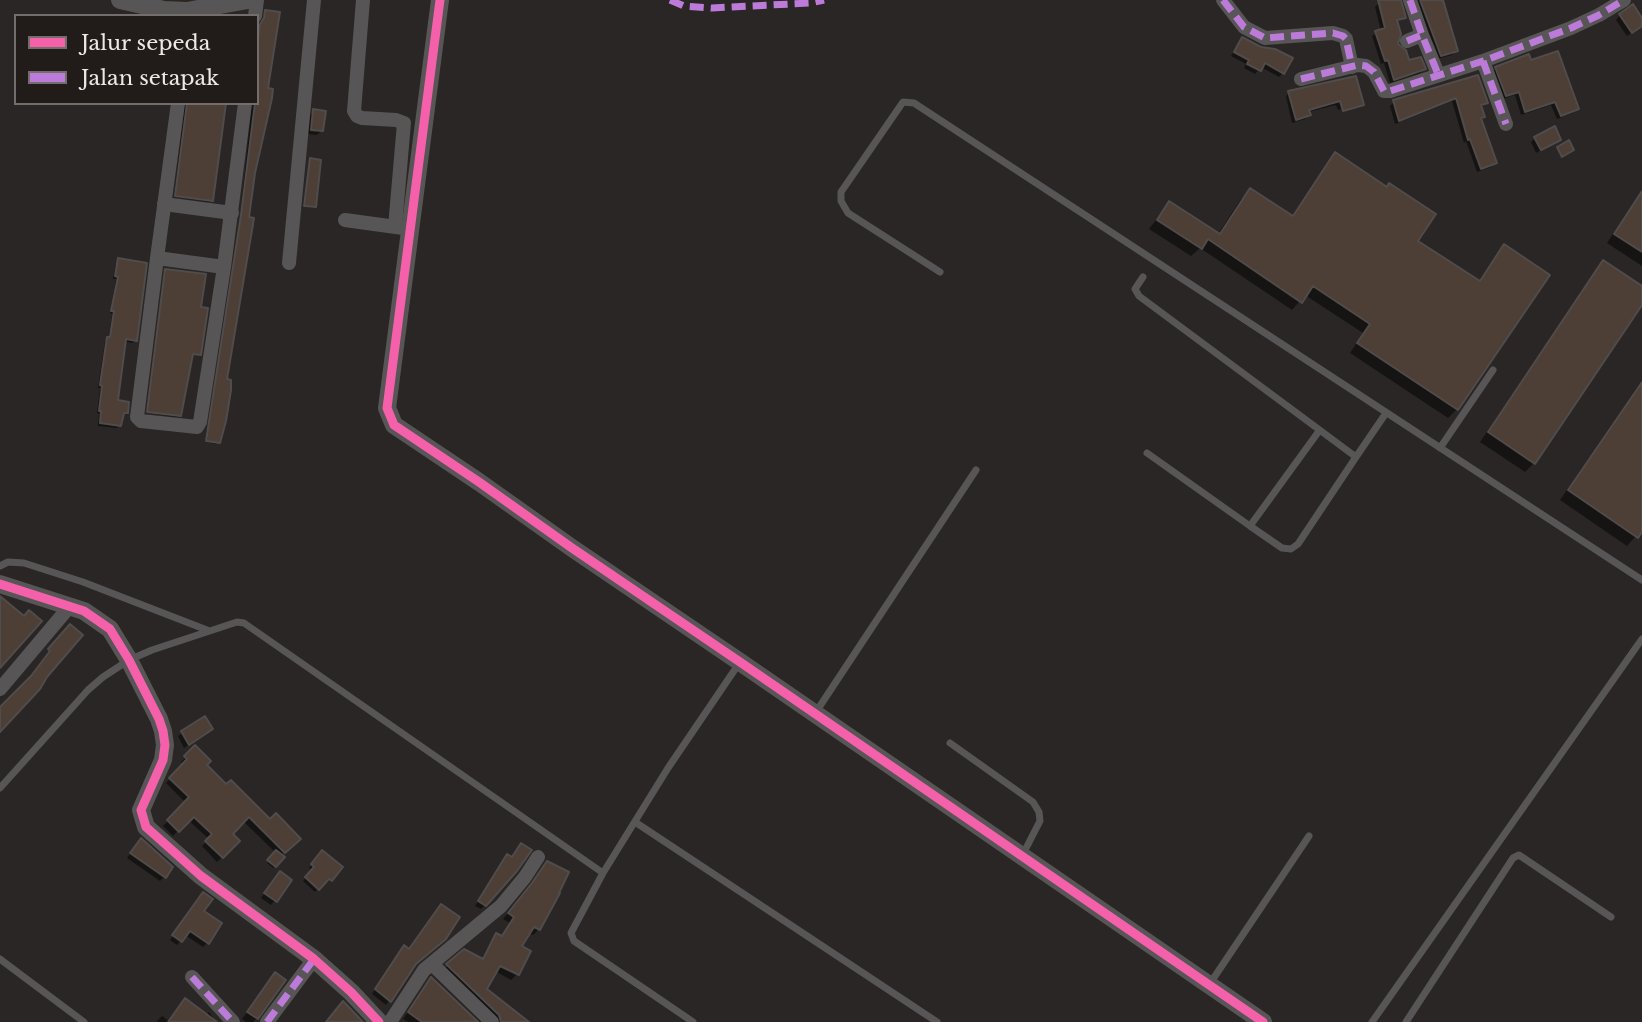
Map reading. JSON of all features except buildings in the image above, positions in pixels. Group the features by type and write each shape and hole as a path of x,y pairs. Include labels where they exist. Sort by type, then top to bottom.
{"street":[{"path":"120,0 187,13 248,0"},
{"path":"289,264 314,0"},
{"path":"363,0 354,111 362,118 404,123 403,228"},
{"path":"440,0 403,228 387,408 394,425 1263,1022"},
{"path":"1223,0 1244,27 1265,38 1333,33 1343,36 1353,67"},
{"path":"1410,0 1438,74"},
{"path":"1301,79 1358,65 1370,68 1386,92 1483,61 1571,28 1623,0"},
{"path":"1407,41 1422,35"},
{"path":"1483,61 1506,124"},
{"path":"178,105 136,414 141,421 191,428 197,427 200,422 232,213 245,105"},
{"path":"164,204 232,213"},
{"path":"345,220 403,228"},
{"path":"157,258 224,267"},
{"path":"0,584 84,611 110,629 159,719 165,746 163,760 141,810 146,827 155,838 201,876 314,959 379,1022"},
{"path":"0,689 71,606"},
{"path":"390,1022 424,970 501,906 525,877 537,857"},
{"path":"267,1022 314,959"},
{"path":"432,964 492,1022"},
{"path":"192,977 233,1022"}],"lane":[{"path":"940,272 848,214 841,201 841,192 903,102 914,103 1642,580"},
{"path":"1143,277 1135,289 1139,296 1356,457"},
{"path":"1440,448 1493,370"},
{"path":"1147,453 1282,548 1291,549 1305,535 1386,413"},
{"path":"1250,526 1319,431"},
{"path":"815,713 976,470"},
{"path":"0,566 8,562 24,563 83,582 208,630"},
{"path":"0,788 88,690 129,660 208,630 234,622 244,623 603,873"},
{"path":"1372,1022 1642,639"},
{"path":"693,1022 572,939 572,930 603,873 693,730 740,662"},
{"path":"950,743 1033,802 1039,812 1040,821 1021,857"},
{"path":"635,822 937,1022"},
{"path":"1209,985 1308,836"},
{"path":"1406,1022 1513,858 1519,855 1611,917"},
{"path":"0,959 84,1022"}],"marked path":[{"path":"670,0 684,6 712,8 824,0"},
{"path":"1223,0 1244,27 1265,38 1333,33 1343,36 1352,67"},
{"path":"1410,0 1422,35"},
{"path":"1301,79 1358,65 1366,66 1374,72 1384,91 1390,91 1483,61 1571,28 1624,0"},
{"path":"1407,41 1422,35 1438,74"},
{"path":"1483,61 1506,124"},
{"path":"267,1022 314,959"},
{"path":"192,977 233,1022"}],"cycle path":[{"path":"440,0 387,408 394,425 1263,1022"},
{"path":"0,584 84,611 110,629 129,660 163,731 163,760 141,810 146,827 201,876 314,959 379,1022"}]}
